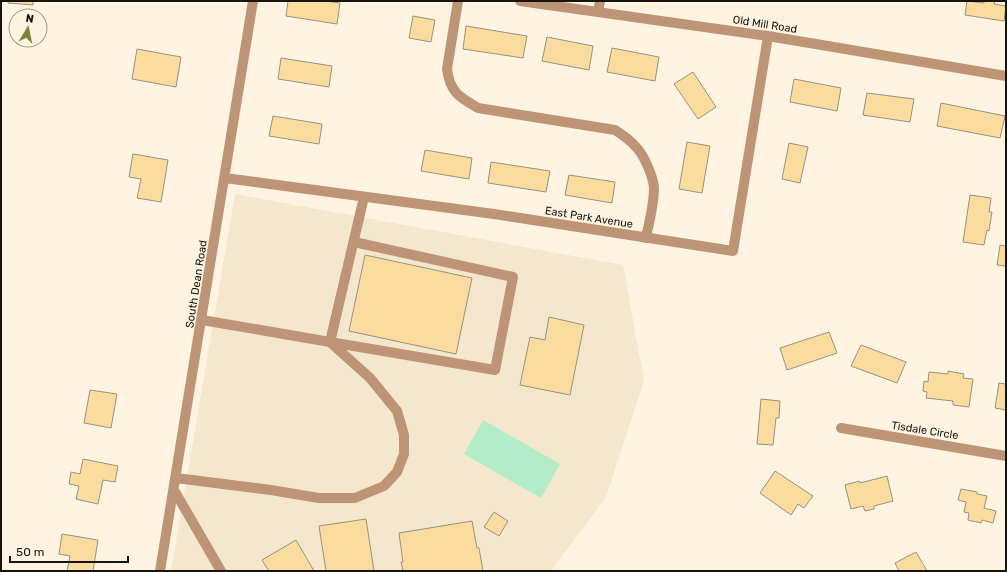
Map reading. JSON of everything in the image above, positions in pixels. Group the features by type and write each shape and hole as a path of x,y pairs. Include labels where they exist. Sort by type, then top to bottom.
{"street":[{"name":"South Dean Road","path":"160,571 253,1"},
{"path":"458,1 447,69 448,80 452,88 467,102 478,108 615,130 626,137 638,148 650,172 654,188 646,238"},
{"name":"Old Mill Road","path":"520,1 768,36 1006,76"},
{"path":"598,12 600,1"},
{"name":"East Park Avenue","path":"225,178 494,214 733,251 768,36"},
{"path":"330,342 364,197"},
{"path":"202,320 495,370 513,277 354,242"},
{"path":"176,478 271,490 319,498 355,498 384,486 397,472 404,454 404,435 397,411 370,378 330,342"},
{"name":"Tisdale Circle","path":"841,428 1006,456"},
{"path":"174,490 221,571"}],"shaded area":[{"path":"235,194 623,265 644,381 606,497 551,571 171,571"}],"green space":[{"path":"483,420 560,464 541,498 464,454"}],"building":[{"path":"8,1 33,1 33,5 8,3"},
{"path":"288,1 327,1 340,3 337,24 286,16"},
{"path":"967,1 984,3 984,1 995,1 994,4 1006,6 1004,21 965,15"},
{"path":"413,16 435,20 431,42 409,38"},
{"path":"466,26 527,36 523,58 463,49"},
{"path":"547,37 593,46 589,70 542,61"},
{"path":"612,48 659,57 655,81 607,72"},
{"path":"137,49 181,57 176,87 132,79"},
{"path":"281,58 332,66 329,87 278,79"},
{"path":"693,72 716,107 698,119 674,84"},
{"path":"794,79 841,88 837,111 790,102"},
{"path":"867,93 914,99 910,122 863,115"},
{"path":"941,103 1005,116 1000,138 937,126"},
{"path":"273,116 322,124 319,144 269,136"},
{"path":"687,142 710,146 702,193 679,189"},
{"path":"789,143 808,147 800,183 782,179"},
{"path":"425,150 472,158 469,179 421,171"},
{"path":"133,154 168,160 161,202 137,198 141,179 129,177"},
{"path":"491,162 550,171 546,192 488,183"},
{"path":"569,175 615,182 612,203 565,195"},
{"path":"970,195 991,198 989,212 992,212 989,231 987,230 984,245 963,242"},
{"path":"1000,245 1006,246 1006,266 997,265"},
{"path":"365,255 472,278 456,354 349,331"},
{"path":"549,317 584,325 570,395 520,385 530,337 545,340"},
{"path":"829,332 837,353 787,370 780,348"},
{"path":"861,345 906,362 897,383 851,366"},
{"path":"948,371 964,374 963,378 973,379 969,407 953,405 953,401 926,398 927,392 923,391 924,381 928,382 929,372 948,374"},
{"path":"999,383 1006,384 1006,410 995,408"},
{"path":"90,390 117,394 111,428 84,423"},
{"path":"761,399 780,401 779,418 776,418 773,445 757,444"},
{"path":"83,459 118,466 115,482 103,480 98,504 76,499 79,486 69,484 71,472 80,474"},
{"path":"775,471 813,496 804,508 798,504 791,515 760,493"},
{"path":"887,476 893,501 874,506 874,509 865,511 863,506 851,509 845,485"},
{"path":"961,489 977,492 977,494 987,496 984,508 996,511 993,523 982,520 981,523 968,520 969,513 964,512 966,502 958,500"},
{"path":"494,512 508,521 499,536 484,527"},
{"path":"366,519 374,571 326,571 319,526"},
{"path":"472,521 483,571 403,571 399,533"},
{"path":"62,534 98,540 93,571 67,571 70,556 59,554"},
{"path":"296,540 314,571 269,571 262,560"},
{"path":"916,552 927,571 899,571 895,563"}]}
